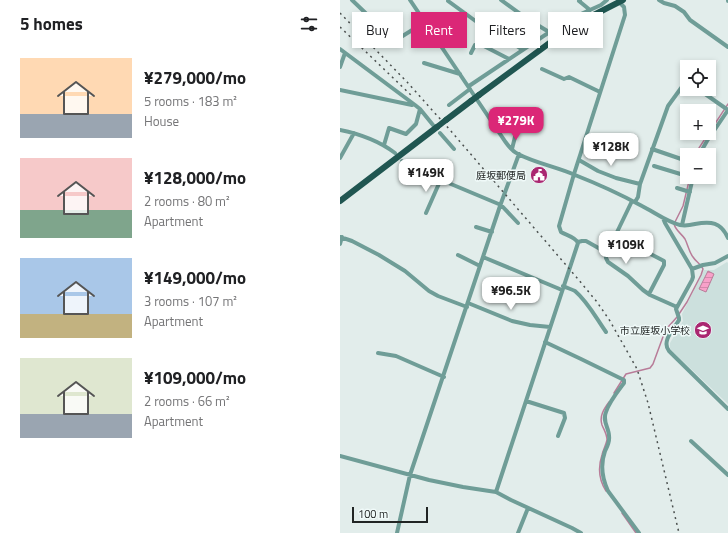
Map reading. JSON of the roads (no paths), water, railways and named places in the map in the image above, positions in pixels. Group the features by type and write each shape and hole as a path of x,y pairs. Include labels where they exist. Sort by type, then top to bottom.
{"main road":[{"path":"340,201 559,36 578,23 621,1"}],"street":[{"path":"352,0 377,24 390,42 393,42 411,31"},
{"path":"410,0 418,12"},
{"path":"501,0 548,31"},
{"path":"580,0 579,1 590,10"},
{"path":"586,12 602,5 607,0"},
{"path":"659,0 675,6 683,11 690,20 728,47"},
{"path":"448,1 481,25 523,50"},
{"path":"621,1 624,7 624,15 574,174 559,228 561,232 578,242 587,242 605,252 607,261 643,290 677,307"},
{"path":"449,105 509,59 548,33"},
{"path":"471,53 476,45 480,44 509,59"},
{"path":"442,48 512,149 519,154 574,174 680,225 704,222 714,223 723,229 728,238"},
{"path":"340,49 420,109 454,149"},
{"path":"340,67 345,53"},
{"path":"424,63 460,74"},
{"path":"542,69 564,78 569,77 600,92"},
{"path":"340,90 415,105"},
{"path":"606,256 638,197 640,184 668,106 680,90"},
{"path":"703,148 728,110 708,96"},
{"path":"384,145 389,128 406,134 416,124 420,109"},
{"path":"512,149 517,129 520,125"},
{"path":"340,130 354,133 375,141 384,145 395,153"},
{"path":"340,158 354,133"},
{"path":"652,149 680,159"},
{"path":"398,533 410,475 519,154"},
{"path":"579,160 598,171 616,178 640,184"},
{"path":"402,162 408,166 501,205 518,223"},
{"path":"654,166 680,174"},
{"path":"426,213 441,179"},
{"path":"680,225 691,184"},
{"path":"677,188 690,192"},
{"path":"663,217 694,268 692,280 677,307 676,311 679,320 666,342 667,349 728,409"},
{"path":"476,227 492,232"},
{"path":"616,236 664,261 664,265 649,294"},
{"path":"340,244 341,237 379,255 405,271 429,291 438,296 530,325 550,327"},
{"path":"496,492 578,242"},
{"path":"458,256 480,266"},
{"path":"694,268 716,263 728,256"},
{"path":"483,257 563,288 573,290 581,298 606,332"},
{"path":"545,342 624,380 605,415 605,422 610,437 603,458 602,472 608,491 639,533"},
{"path":"378,353 396,356 444,377"},
{"path":"526,401 564,413 565,418 558,436"},
{"path":"691,441 728,475"},
{"path":"340,456 410,475 496,492 575,531 582,533"},
{"path":"518,533 528,508"}],"waterway":[{"path":"699,148 728,104"},
{"path":"679,314 687,302 703,269 692,255 685,239 674,224 683,206 688,184"},
{"path":"614,393 626,374 650,368 653,364 664,334 677,317"},
{"path":"606,491 600,473 602,453 607,440 601,419 609,402"},
{"path":"622,513 636,533"}],"railway":[{"path":"340,13 407,82 450,130 578,279 610,321 637,369 648,403 679,533"},
{"path":"340,27 413,97"}],"place":[{"name":"庭坂郵便局","path":"539,175"},
{"name":"市立庭坂小学校","path":"703,330"}]}
